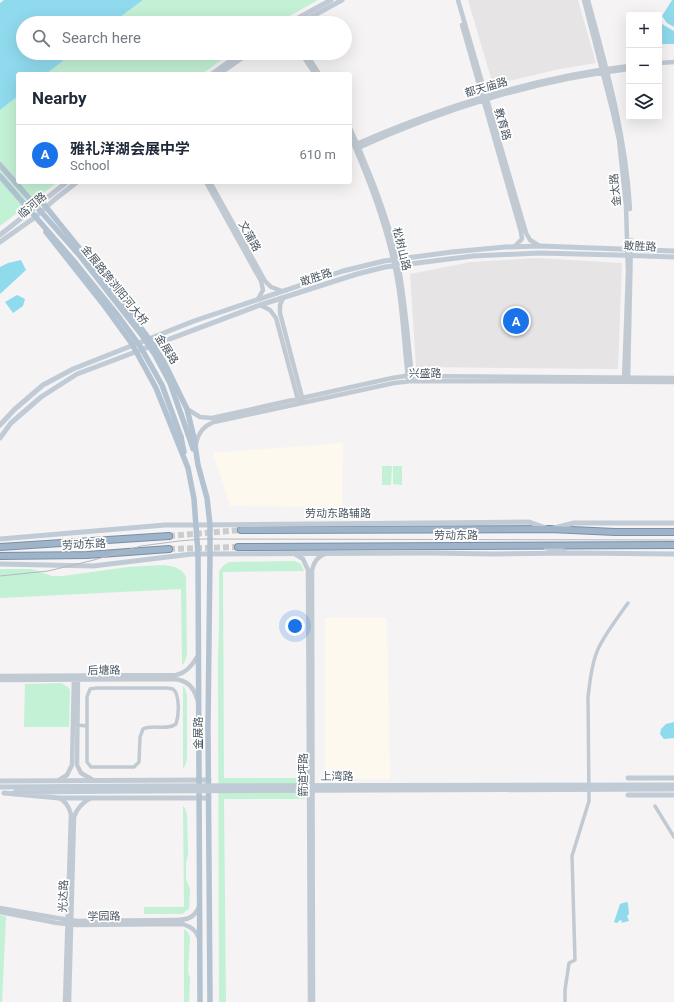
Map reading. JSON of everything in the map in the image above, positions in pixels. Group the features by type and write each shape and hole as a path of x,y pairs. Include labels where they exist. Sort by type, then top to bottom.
{"highway":[{"name":"劳动东路","path":"240,530 550,529 615,532 674,532"},
{"name":"劳动东路","path":"0,547 169,536"},
{"name":"劳动东路","path":"238,546 674,545"},
{"name":"劳动东路","path":"0,556 87,555 169,549"}],"main road":[{"path":"302,16 331,0"},
{"path":"313,16 342,0"},
{"path":"215,72 231,60"},
{"path":"221,72 239,60"},
{"name":"金展路跨浏阳河大桥","path":"0,165 16,183"},
{"name":"金展路跨浏阳河大桥","path":"0,176 74,260 134,337 147,356 162,385 181,436"},
{"name":"金展路跨浏阳河大桥","path":"17,184 80,256 141,334 155,355 170,383 188,434"},
{"name":"临河路","path":"0,242 34,218 50,195 64,184"},
{"name":"临河路","path":"0,235 29,212 54,200 74,184"},
{"name":"金展路","path":"44,205 109,285 164,362 187,409 198,465"},
{"name":"金展路","path":"29,212 103,304 132,344 156,388 188,468"},
{"name":"敢胜路","path":"0,425 15,409 43,385 73,369 194,320 343,271 395,260 452,252 515,246 674,250"},
{"name":"敢胜路","path":"0,438 11,423 41,397 77,374 260,305 357,274 396,266 473,256 540,253 674,257"},
{"name":"金展路","path":"188,434 207,498 210,525 210,1002"},
{"name":"金展路","path":"181,436 194,499 198,554 197,699 200,1002"},
{"name":"劳动东路辅路","path":"0,539 165,525 529,522 550,529"},
{"path":"550,529 574,523 674,523"},
{"path":"532,545 574,553"},
{"path":"0,564 93,566 198,554 674,554"},
{"path":"628,778 674,778"},
{"path":"0,782 209,780"},
{"name":"上湾路","path":"2,793 146,789 674,785"},
{"name":"上湾路","path":"0,787 146,789 674,789"},
{"name":"上湾路","path":"2,793 58,798 209,798"},
{"path":"628,795 674,795"}],"street":[{"name":"教育路","path":"455,0 527,237 533,243 540,246"},
{"name":"教育路","path":"458,0 521,232 522,239 515,246"},
{"name":"金太路","path":"584,0 605,71"},
{"name":"金太路","path":"588,0 622,139 629,205 626,380"},
{"path":"306,60 314,72"},
{"path":"310,60 318,72"},
{"path":"662,63 674,62"},
{"path":"662,66 674,65"},
{"name":"都天庙路","path":"356,146 485,98 626,67"},
{"name":"都天庙路","path":"605,71 626,69"},
{"name":"松树山路","path":"352,134 379,199 395,260 410,379"},
{"name":"松树山路","path":"352,139 356,146"},
{"name":"文蒲路","path":"207,184 261,281 263,290 258,299"},
{"name":"文蒲路","path":"211,184 265,281 271,287 282,290"},
{"path":"283,298 280,305 280,313 300,401"},
{"path":"260,305 270,310 276,318 300,401"},
{"name":"兴盛路","path":"626,380 674,378"},
{"name":"兴盛路","path":"187,409 200,417 212,418 410,379 626,380 674,382"},
{"name":"兴盛路","path":"195,446 196,439 201,430 214,422 300,401"},
{"name":"箭道坪路","path":"295,554 302,559 308,567 310,1002"},
{"name":"箭道坪路","path":"313,1002 312,570 315,561 325,554"},
{"path":"565,1002 565,990 569,963 575,960 572,856 589,801 588,697 592,669 599,646 628,603"},
{"name":"后塘路","path":"0,680 176,675 181,674 188,669 197,657"},
{"name":"后塘路","path":"0,676 177,679 190,686 197,699"},
{"path":"76,678 77,766 84,776 94,780"},
{"path":"56,781 67,775 72,765 76,678"},
{"path":"96,688 167,688 173,689 177,693 176,724 172,727 148,727 143,729 140,737 139,762 134,767 95,768 88,765 86,758 87,726 87,697 90,690 96,688"},
{"path":"77,725 87,726"},
{"name":"光达路","path":"58,798 66,802 71,814 70,1002"},
{"name":"光达路","path":"65,1002 74,817 77,809 91,798"},
{"path":"655,806 674,837"},
{"name":"学园路","path":"0,908 70,922 186,920 196,913 199,905"},
{"name":"学园路","path":"0,912 70,922 180,924 192,928 200,941"}],"shaded area":[{"path":"468,0 578,0 596,63 555,70 493,85"},
{"path":"537,258 622,263 618,369 416,367 410,274 471,262"},
{"path":"343,443 342,507 230,506 213,453"},
{"path":"325,618 387,618 390,779 325,779"}],"green space":[{"path":"143,0 318,0 289,16 121,16"},
{"path":"64,60 221,60 205,72 49,72"},
{"path":"16,98 16,184 55,184 0,226 0,110"},
{"path":"382,466 392,466 391,485 382,485"},
{"path":"393,466 402,466 402,485 393,484"},
{"path":"295,561 301,564 304,571 223,572 224,778 305,778 305,799 224,799 226,1002 219,1002 219,573 223,566 230,562"},
{"path":"163,565 177,568 182,571 186,577 187,655 182,665 181,589 0,598 0,569 32,569 52,576 63,576 128,567"},
{"path":"61,683 70,690 69,727 24,727 25,684"},
{"path":"183,686 187,696 187,759 183,768"},
{"path":"183,806 187,815 188,855 186,862 186,879 190,889 189,909 182,914 144,914 144,907 184,907"},
{"path":"0,915 6,916 2,1002 0,1002"},
{"path":"184,929 190,937 188,971 190,979 189,1002 184,1002"}],"water":[{"path":"4,0 143,0 121,16 16,16 16,60 64,60 49,72 16,72 16,98 0,110 0,3"},
{"path":"672,0 674,0 674,27 667,23 662,16"},
{"path":"662,24 674,31 674,44 662,44"},
{"path":"21,260 26,270 0,294 0,267 8,263"},
{"path":"17,295 25,299 23,306 13,313 5,302"},
{"path":"674,722 674,738 664,739 660,734 661,729 666,724"},
{"path":"626,902 628,903 629,914 627,916 629,921 621,923 622,921 620,920 617,923 614,922 620,904"}],"tunnel":[{"path":"169,536 241,530"},
{"path":"169,549 238,547"}],"railway":[{"path":"0,576 48,571 94,560 141,546 203,539 674,540"}],"place":[{"name":"雅礼洋湖会展中学","path":"516,321"}]}
